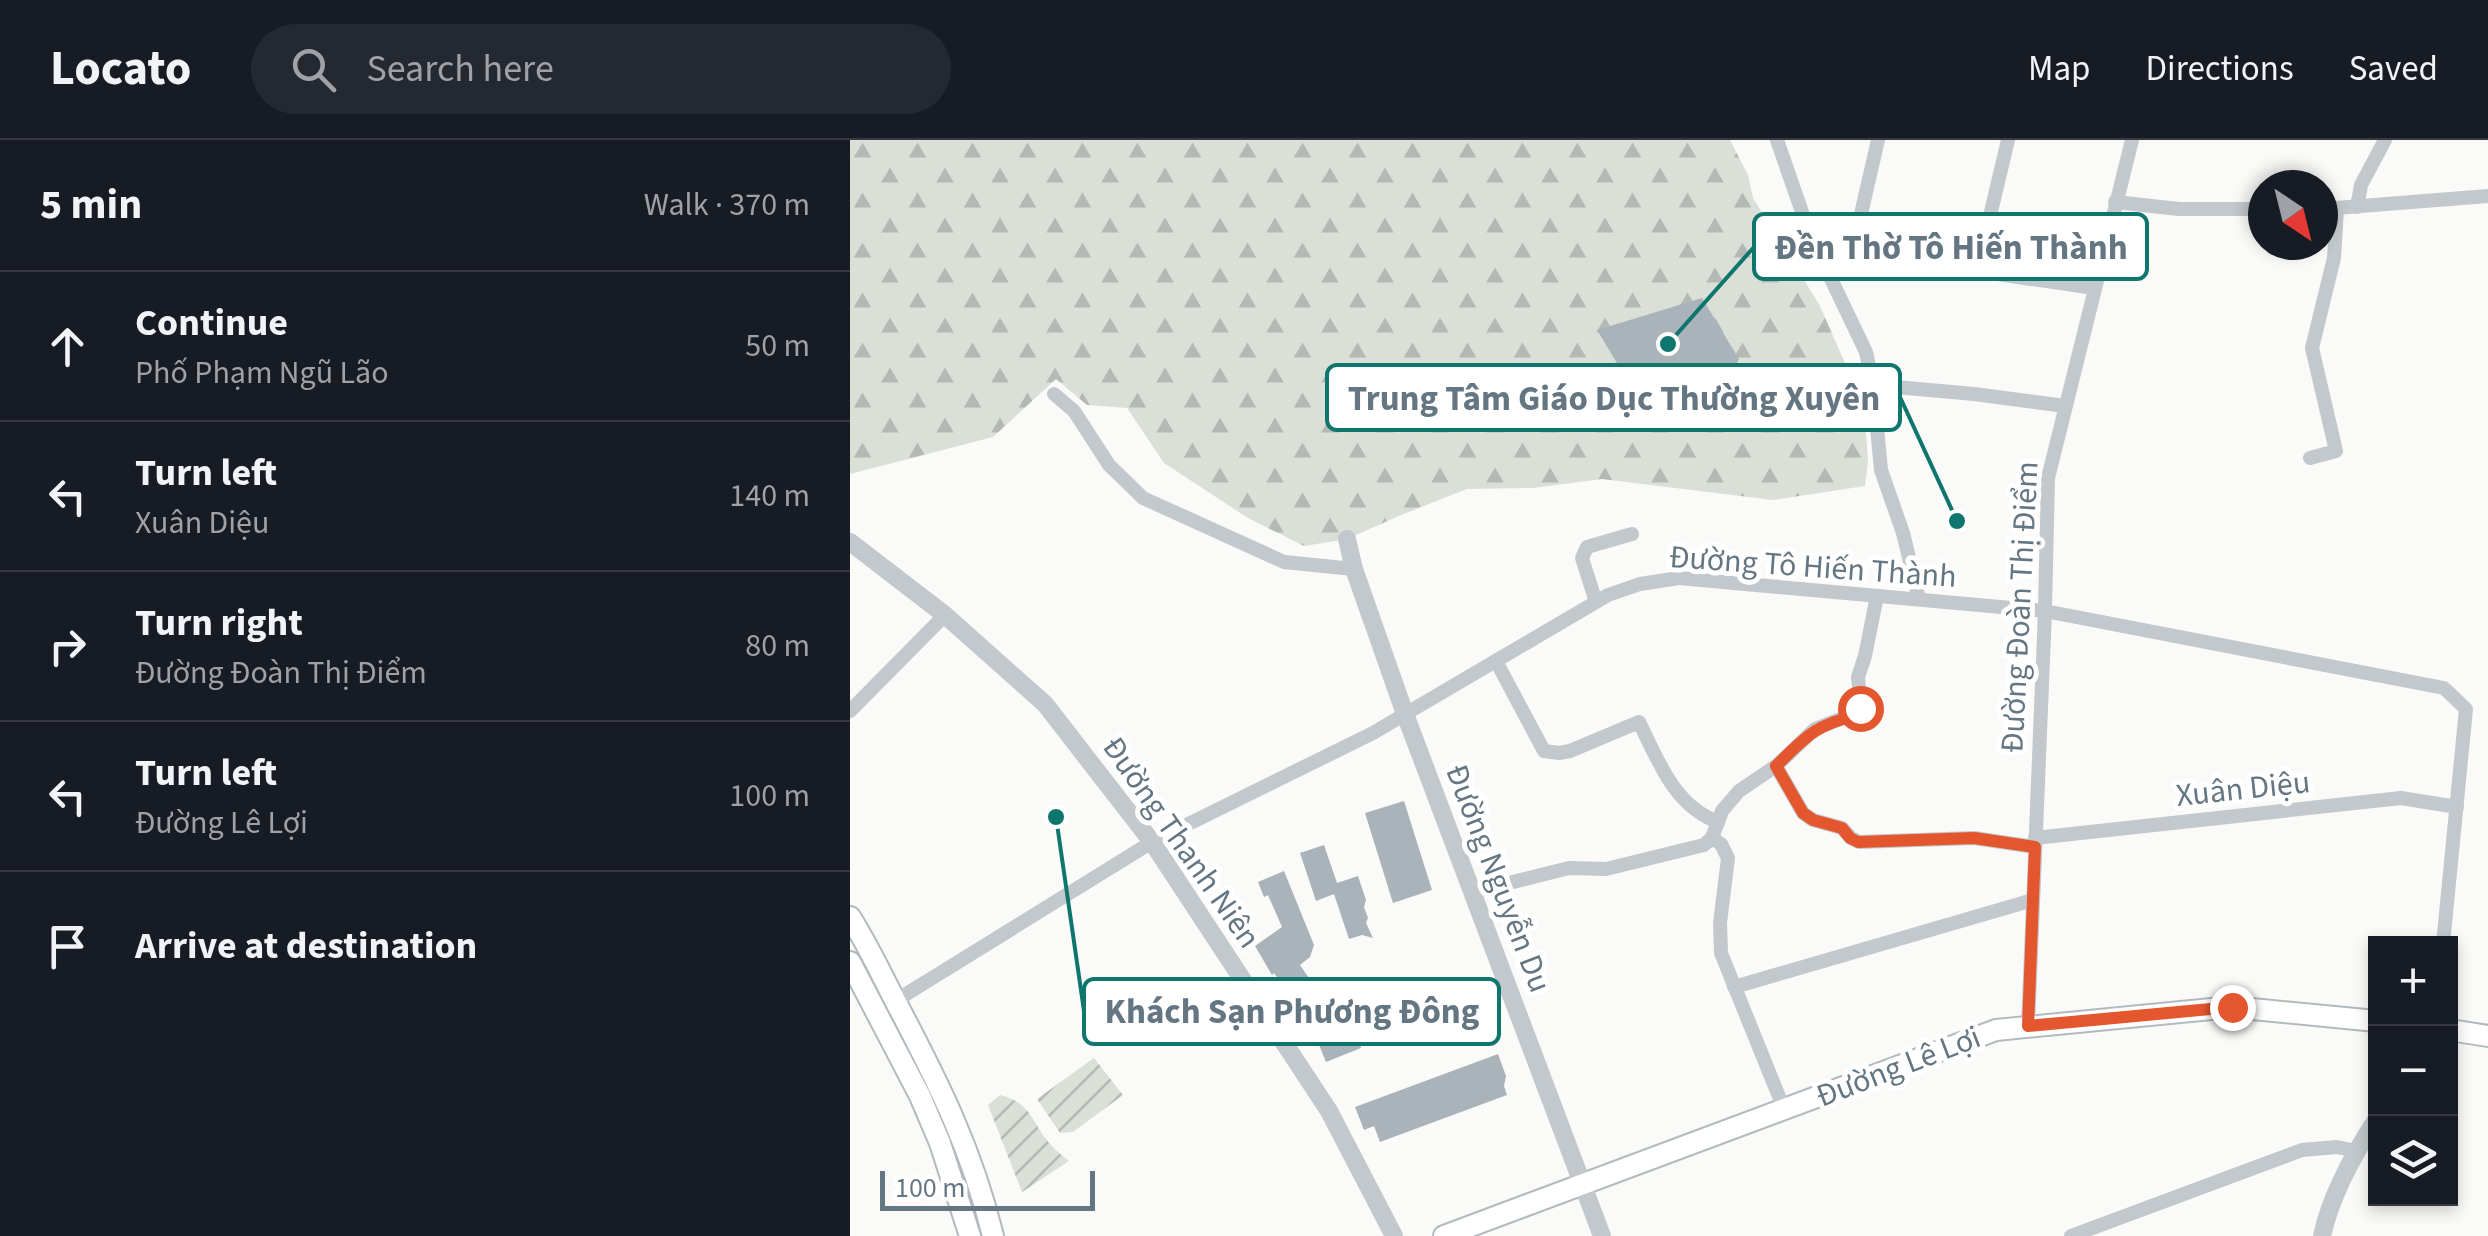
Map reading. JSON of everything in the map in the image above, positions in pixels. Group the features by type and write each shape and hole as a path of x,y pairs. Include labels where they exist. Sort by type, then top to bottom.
{"main road":[{"path":"850,917 940,1084 961,1134 994,1236"},
{"path":"850,962 920,1096 940,1143 970,1236"},
{"path":"876,1013 896,1001"},
{"name":"Đường Lê Lợi","path":"1444,1236 1996,1030 2232,1007 2368,1020"},
{"path":"2458,1031 2488,1036"}],"street":[{"path":"1776,140 1810,235 1866,352 1881,470 1903,533 1919,600"},
{"path":"1878,140 1852,253 2094,288"},
{"path":"1976,271 2008,140"},
{"name":"Đường Đoàn Thị Điểm","path":"2028,1026 2048,478 2132,140"},
{"path":"2358,207 2360,185 2385,140"},
{"path":"2338,208 2488,196"},
{"path":"2115,202 2248,209"},
{"path":"2310,458 2336,451 2312,348 2332,260"},
{"path":"1872,386 2066,406"},
{"path":"1054,394 1074,412 1110,466 1143,498 1284,562 1354,569"},
{"path":"1596,602 1582,558 1584,552 1587,547 1632,534"},
{"name":"Đường Nguyễn Du","path":"1346,539 1405,714 1602,1236"},
{"name":"Đường Thanh Niên","path":"850,542 944,615 1045,704 1152,842 1329,1111 1394,1236"},
{"name":"Đường Tô Hiến Thành","path":"896,1001 1152,842 1373,732 1608,595 1640,584 1680,578 2045,610 2444,688 2466,709 2444,936"},
{"path":"1473,892 1569,868 1606,869 1704,844 1712,838 1730,800 1776,766 1815,729 1858,712 1858,677 1877,596"},
{"path":"850,711 944,615"},
{"path":"1496,661 1548,753 1559,754 1639,722 1674,789 1697,812 1718,822"},
{"name":"Xuân Diệu","path":"1776,766 1803,813 1842,828 1858,842 1974,838 2035,843 2402,798 2456,808"},
{"path":"1712,838 1721,844 1728,858 1720,953 1784,1109"},
{"path":"1734,987 2033,900"},
{"path":"2322,1236 2356,1151 2368,1132"},
{"path":"2071,1236 2302,1150 2337,1146 2356,1151"}],"green space":[{"path":"850,140 1730,140 1748,175 1753,198 1819,304 1864,406 1868,461 1865,486 1773,500 1602,479 1533,488 1467,489 1347,539 1304,546 1248,518 1164,463 1127,408 1087,405 1056,379 993,437 850,474"},
{"path":"1094,1058 1123,1095 1073,1132 1060,1133 1037,1099"},
{"path":"1000,1095 1019,1103 1051,1145 1069,1161 1022,1192 988,1105"}],"building":[{"path":"1702,298 1739,359 1723,390 1640,401 1597,330"},
{"path":"1404,801 1432,890 1393,903 1365,813"},
{"path":"1324,845 1337,883 1358,876 1366,900 1366,923 1373,938 1362,935 1349,939 1334,894 1316,901 1300,853"},
{"path":"1284,871 1314,945 1310,957 1300,965 1315,987 1294,1001 1255,946 1282,927 1258,882"},
{"path":"1464,977 1476,1011 1413,1034 1401,1000"},
{"path":"1336,1000 1338,1007 1349,1002 1363,1038 1358,1040 1361,1048 1326,1062 1306,1013"},
{"path":"1498,1054 1506,1076 1507,1095 1380,1142 1374,1126 1364,1130 1355,1107"}],"place":[{"name":"Đền Thờ Tô Hiến Thành","path":"1668,344"},
{"name":"Trung Tâm Giáo Dục Thường Xuyên","path":"1957,521"},
{"name":"Khách Sạn Phương Đông","path":"1056,817"}],"route":[{"path":"1860,708 1855,716 1815,729 1776,766 1803,813 1842,828 1858,842 1974,838 2035,847 2028,1026 2232,1007"}]}
